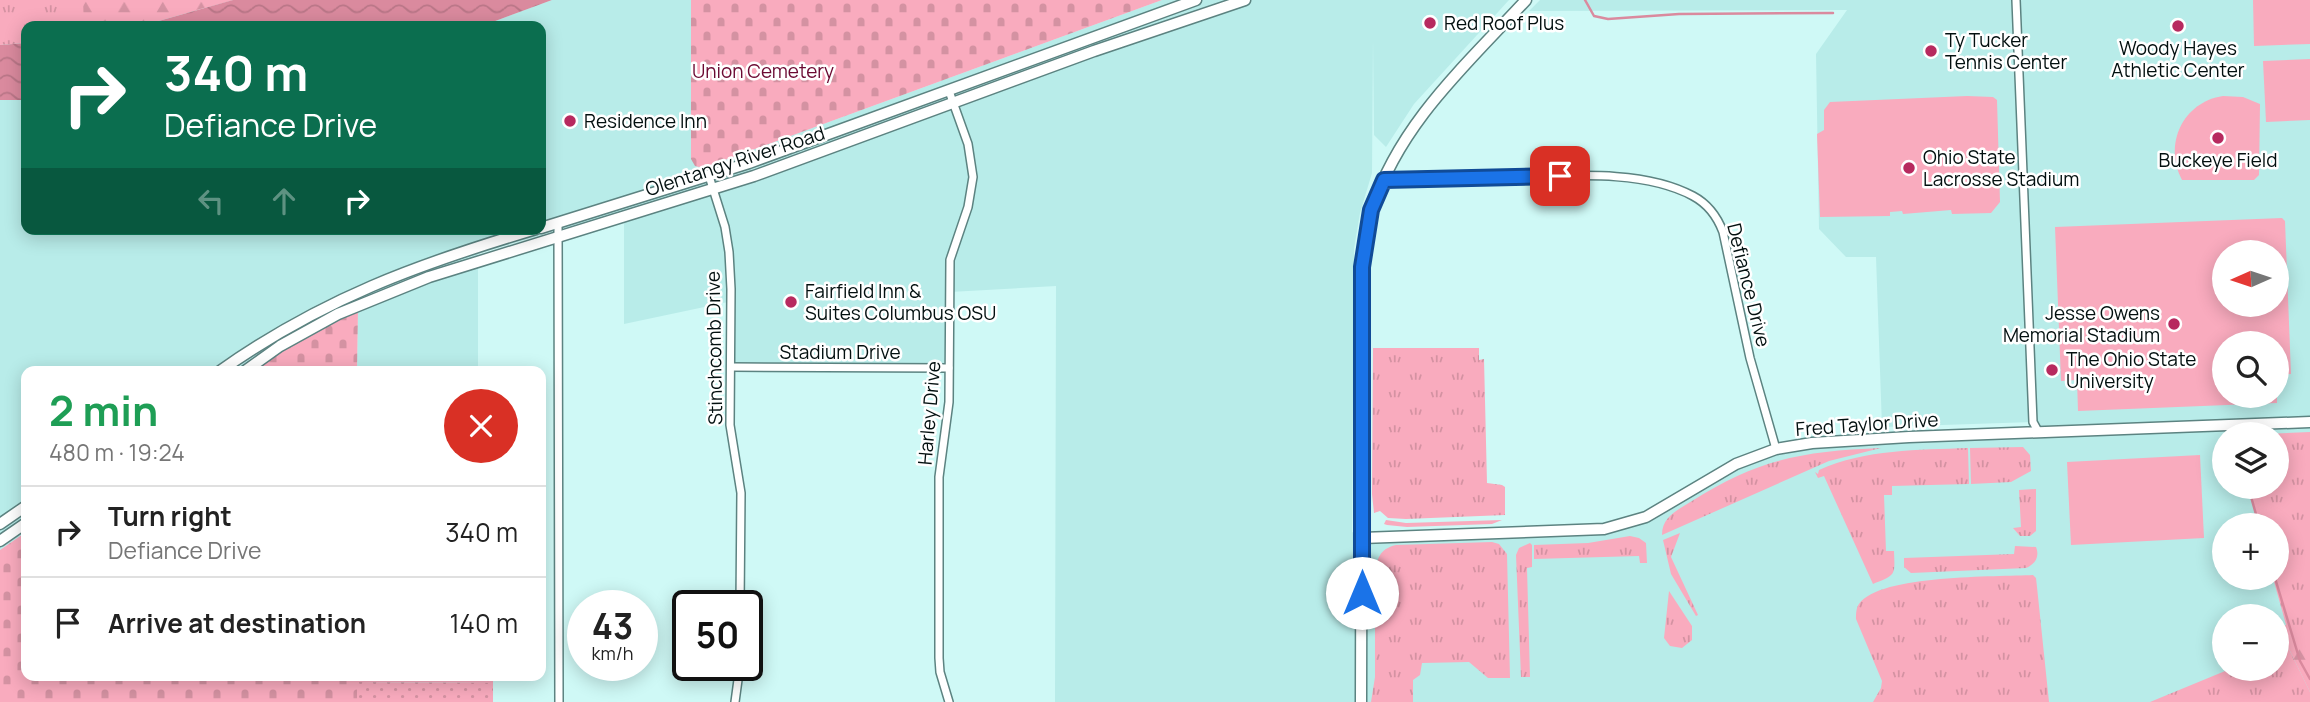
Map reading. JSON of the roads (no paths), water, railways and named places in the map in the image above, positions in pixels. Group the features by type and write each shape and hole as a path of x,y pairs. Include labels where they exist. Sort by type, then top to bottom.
{"main road":[{"name":"Olentangy River Road","path":"546,227 709,176 1196,0"},
{"name":"Olentangy River Road","path":"253,366 306,331 364,302 452,269 714,188 1094,51 1245,0"},
{"path":"1361,702 1362,267 1371,210 1401,145 1420,115 1526,0"},
{"name":"Olentangy River Road","path":"227,366 274,334 358,291 450,256 518,235"},
{"name":"Fred Taylor Drive","path":"1362,538 1604,529 1646,517 1736,464 1776,449 1846,440 2310,422"},
{"path":"0,524 21,509"},
{"path":"0,541 21,526"}],"street":[{"path":"2016,0 2032,416 2039,433"},
{"name":"Harley Drive","path":"949,91 968,144 973,177 968,207 950,260 948,415 939,477 940,672 949,702"},
{"name":"Stinchcomb Drive","path":"709,176 725,227 729,252 730,425 741,493 740,590"},
{"name":"Defiance Drive","path":"1384,180 1611,176 1690,194 1702,202 1714,214 1723,232 1748,351 1776,449"},
{"path":"558,223 559,702"},
{"name":"Stadium Drive","path":"731,367 950,368"},
{"path":"735,702 738,681"}],"water":[{"path":"233,0 552,0 495,21 159,21"},
{"path":"21,43 21,100 0,100 0,45"}],"waterway":[{"path":"1585,0 1594,16 1608,19 1679,14 1833,13"},
{"path":"2252,499 2256,513"},
{"path":"2279,590 2300,661 2310,679"}],"place":[{"name":"Red Roof Plus","path":"1430,23"},
{"name":"Woody Hayes Athletic Center","path":"2178,26"},
{"name":"Ty Tucker Tennis Center","path":"1931,51"},
{"name":"Residence Inn","path":"570,121"},
{"name":"Buckeye Field","path":"2218,138"},
{"name":"Ohio State Lacrosse Stadium","path":"1909,168"},
{"name":"Fairfield Inn & Suites Columbus OSU","path":"791,302"},
{"name":"Jesse Owens Memorial Stadium","path":"2174,324"},
{"name":"The Ohio State University","path":"2052,370"}],"park label":[{"name":"Union Cemetery","path":"763,71"}]}
